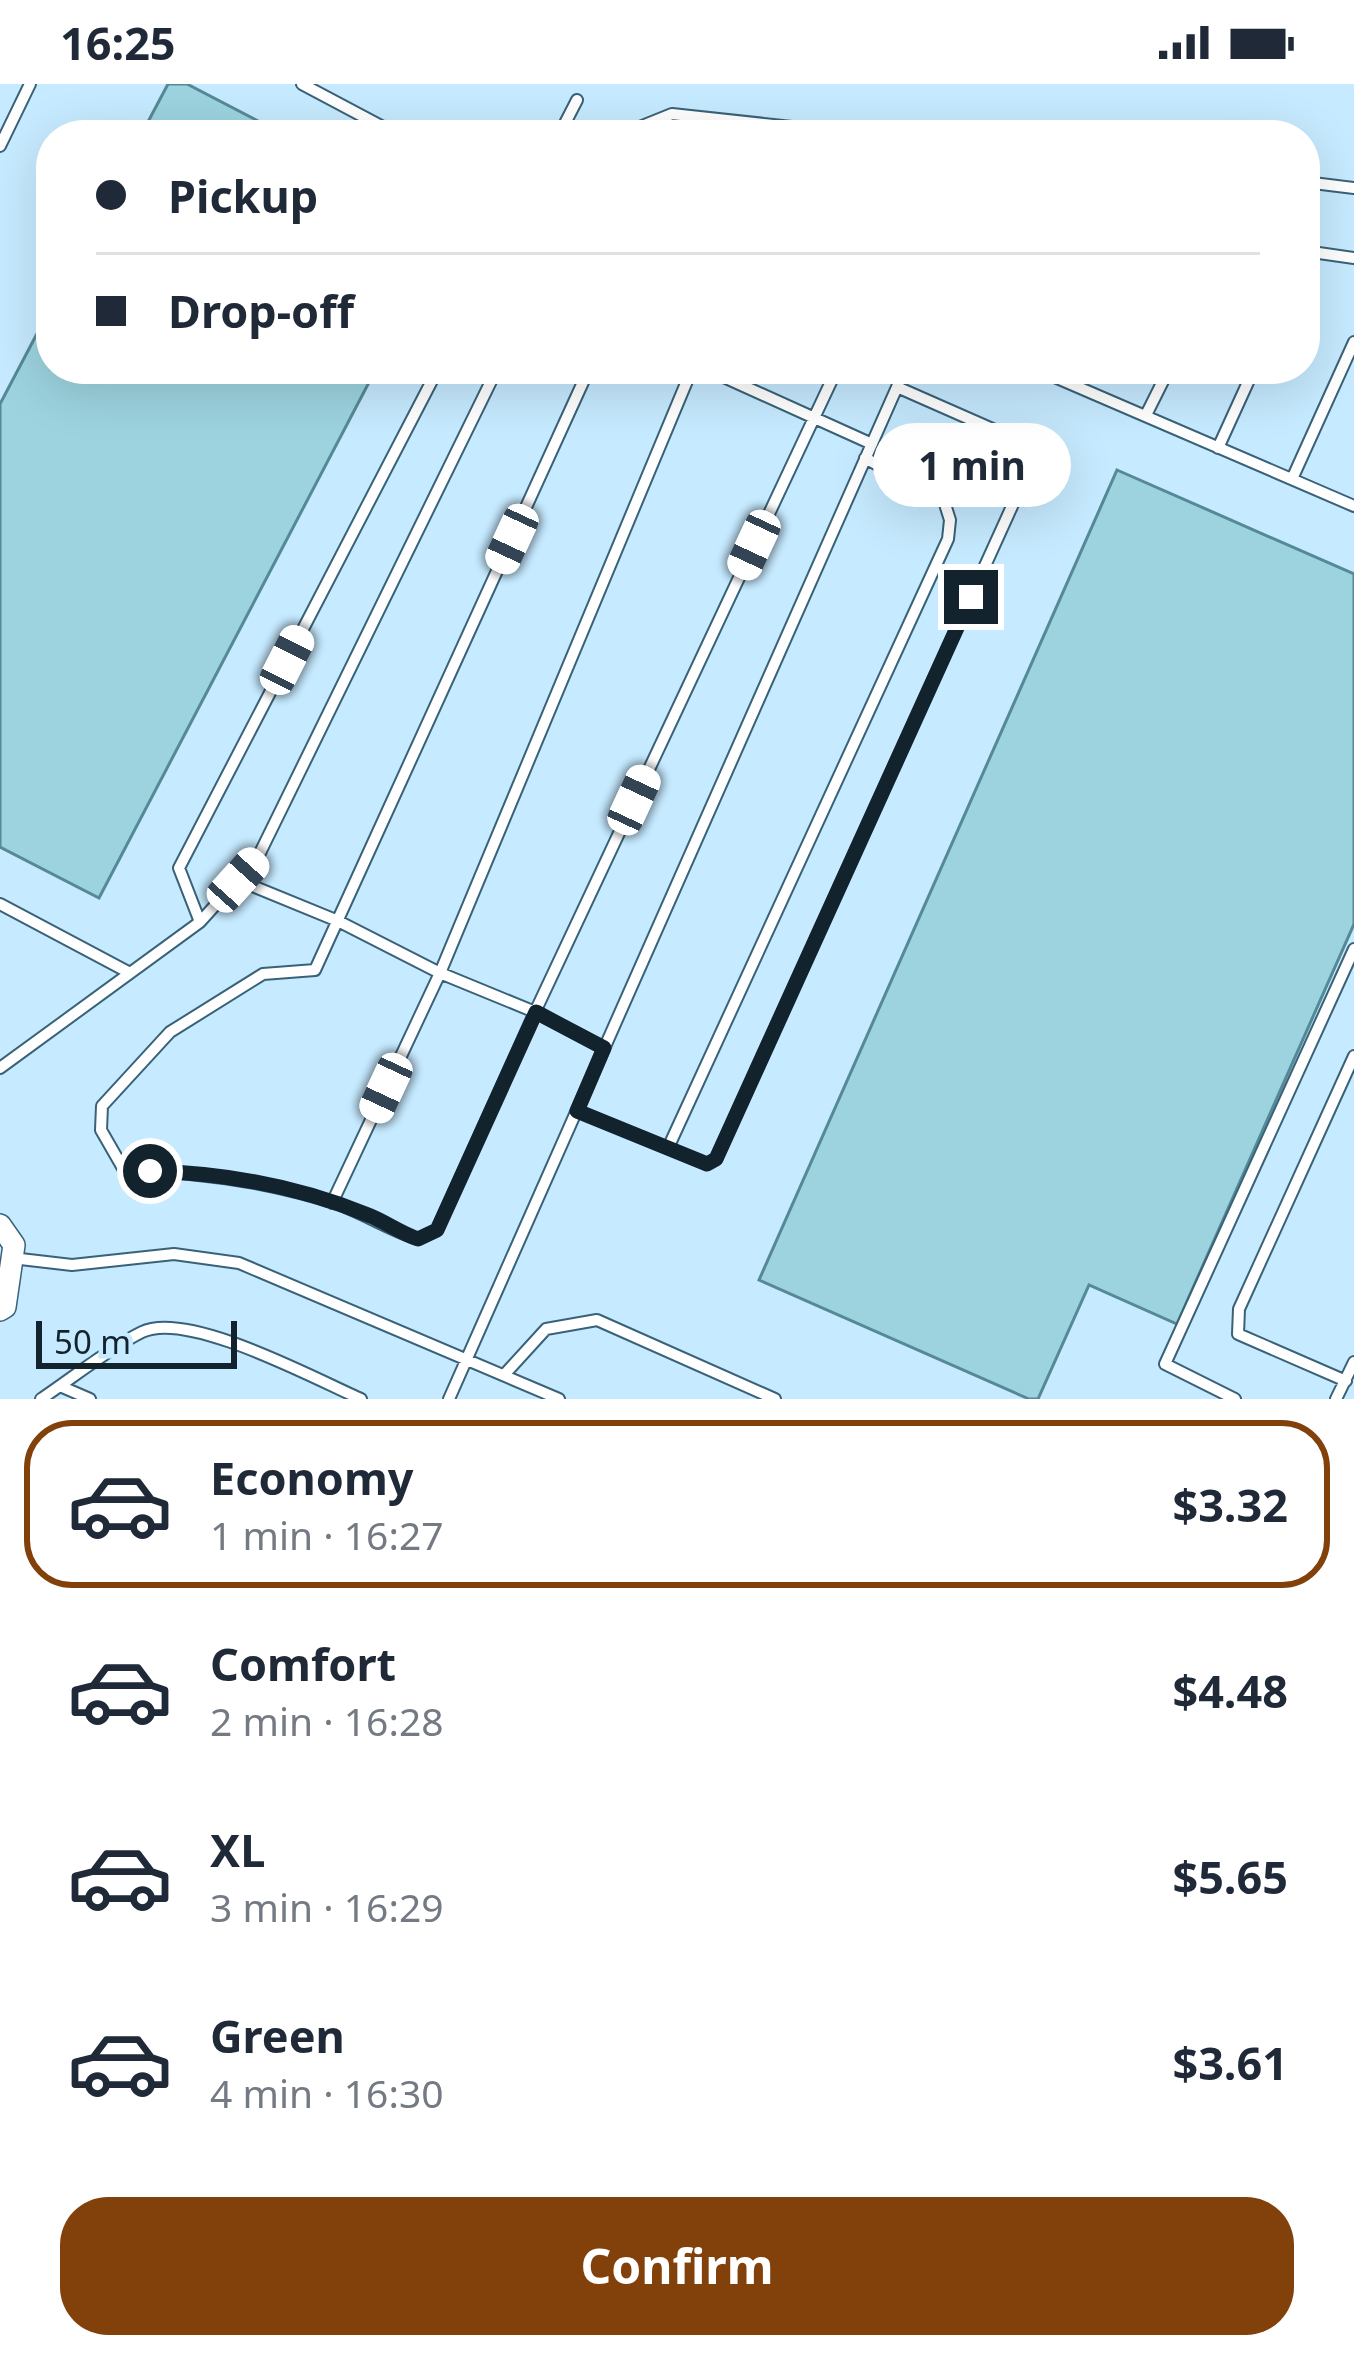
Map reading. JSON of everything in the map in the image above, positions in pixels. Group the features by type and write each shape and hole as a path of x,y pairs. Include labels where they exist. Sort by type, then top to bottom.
{"street":[{"path":"0,1226 14,1245 0,1310"}],"lane":[{"path":"0,146 30,84"},
{"path":"302,84 370,120"},
{"path":"567,120 578,100"},
{"path":"657,120 672,114 728,120"},
{"path":"1320,184 1354,188"},
{"path":"1320,254 1354,258"},
{"path":"1292,479 1354,342"},
{"path":"200,922 179,868 430,384"},
{"path":"0,1068 200,922 257,859 490,384"},
{"path":"582,384 315,970 263,974 170,1032 102,1106 100,1130 124,1170 177,1172 281,1187 372,1216 418,1239 437,1230 830,384"},
{"path":"332,1203 440,973 686,384"},
{"path":"743,384 872,444"},
{"path":"448,1399 898,384"},
{"path":"1073,384 1354,506"},
{"path":"1146,416 1162,384"},
{"path":"1218,448 1247,384"},
{"path":"577,1111 707,1164 716,1159 1028,471 1030,454 1022,442 897,387"},
{"path":"668,1148 948,539 950,520 944,501 866,458"},
{"path":"238,880 338,921 604,1048"},
{"path":"0,904 130,973"},
{"path":"1235,1399 1165,1364 1354,949"},
{"path":"1346,1381 1238,1334 1239,1309 1354,1056"},
{"path":"12,1258 72,1265 173,1254 239,1263 559,1399"},
{"path":"504,1376 546,1329 597,1320 775,1399"},
{"path":"40,1399 146,1330 180,1328 234,1342 361,1399"},
{"path":"1336,1399 1354,1362"},
{"path":"60,1386 90,1399"}],"building":[{"path":"168,84 187,84 256,120 149,120"},
{"path":"36,336 36,384 368,384 99,898 0,847 0,404"},
{"path":"1117,470 1354,574 1354,924 1177,1324 1089,1285 1038,1399 1029,1399 759,1280"}],"route":[{"path":"150,1171 281,1187 372,1216 418,1239 437,1230 536,1012 604,1048 577,1111 707,1164 716,1159 971,597"}]}
